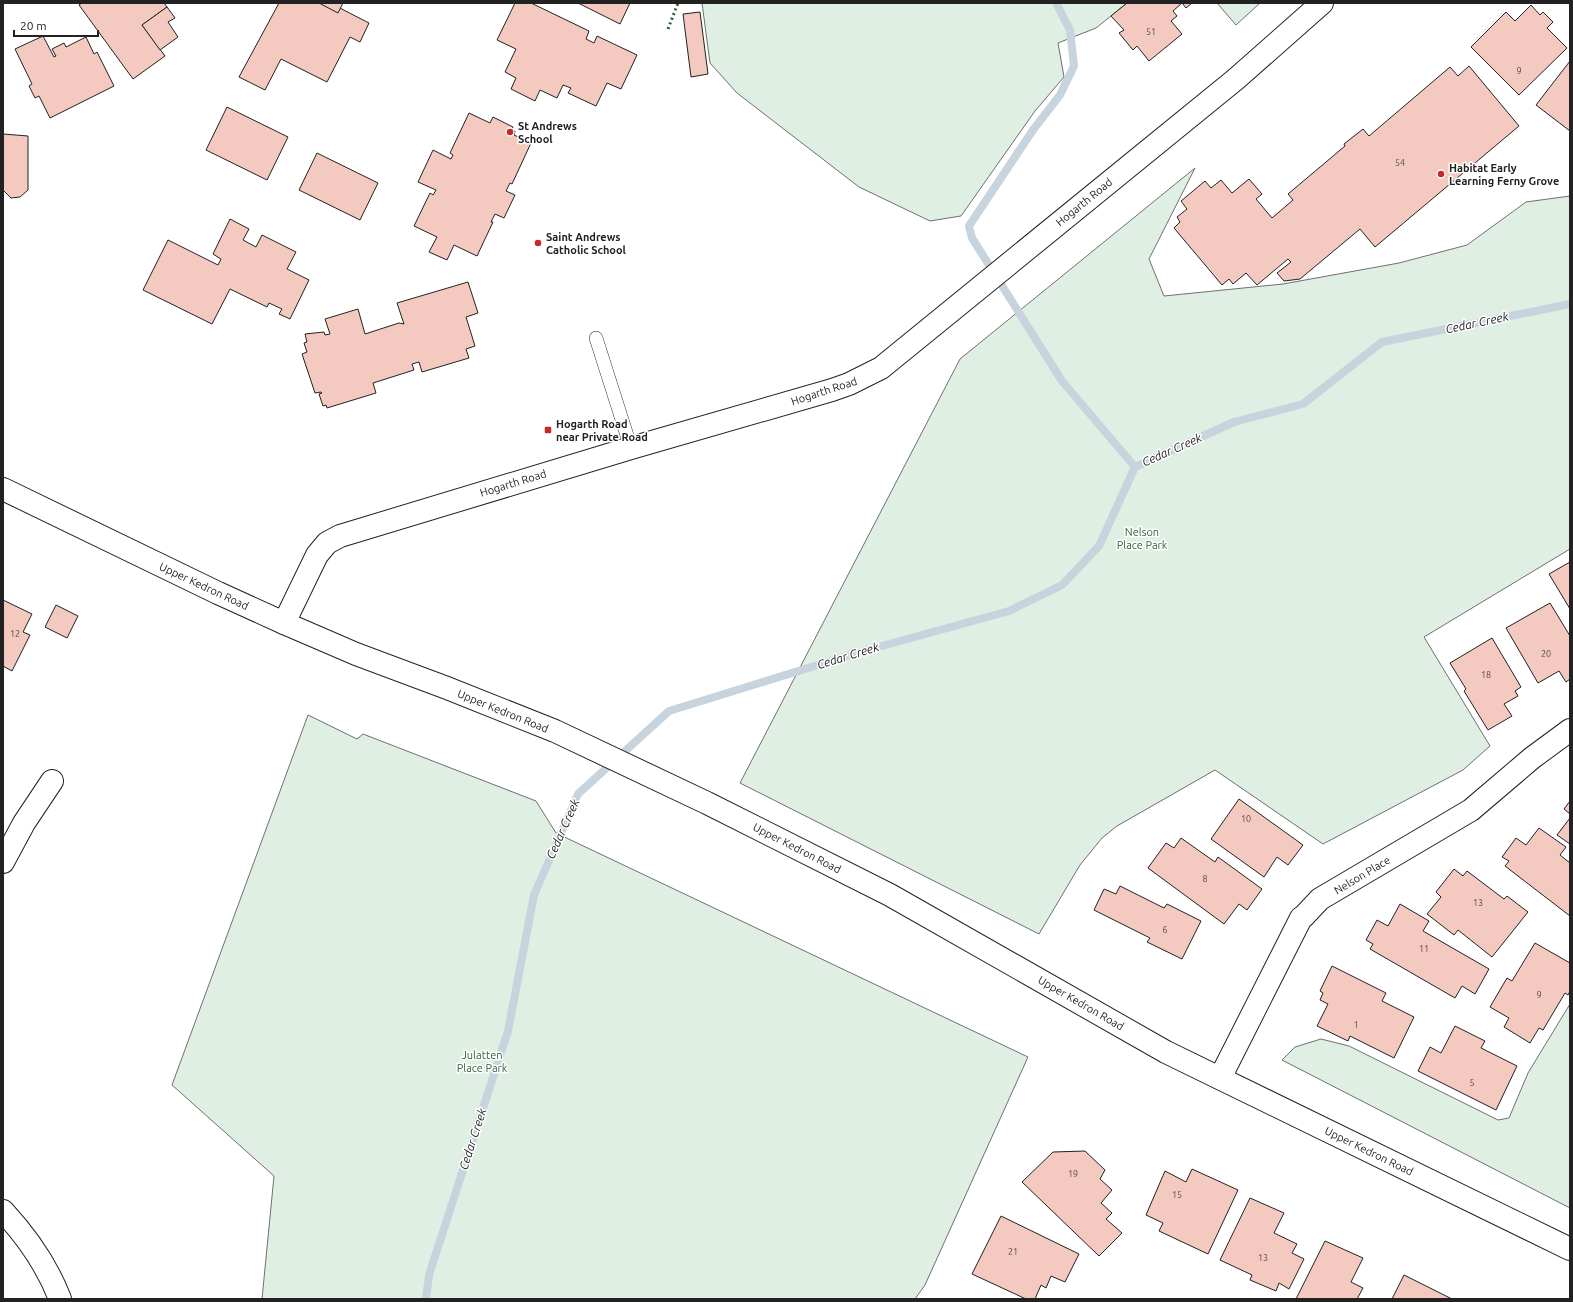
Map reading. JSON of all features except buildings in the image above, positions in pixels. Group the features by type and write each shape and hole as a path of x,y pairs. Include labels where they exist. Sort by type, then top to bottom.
{"street":[{"name":"Hogarth Road","path":"284,623 317,555 327,543 340,536 849,384 881,368 1236,78 1322,3"},
{"name":"Upper Kedron Road","path":"3,489 218,593 284,623 356,654 555,731 707,804 890,895 1166,1052 1570,1249"},
{"name":"Nelson Place","path":"1220,1078 1301,918 1320,899 1471,810 1532,758 1570,730"},
{"path":"3,862 24,823 52,781"},
{"path":"3,1211 22,1232 34,1249 50,1275 60,1299"}],"lane":[{"path":"596,338 631,448"}],"green space":[{"path":"702,3 1127,3 1096,28 1058,43 1064,77 1035,111 961,216 930,221 859,187 737,93 710,63"},
{"path":"1217,3 1260,3 1236,25"},
{"name":"Nelson Place Park","path":"1195,168 1149,259 1164,296 1283,284 1399,263 1467,245 1526,202 1570,196 1570,549 1424,637 1490,746 1463,770 1323,844 1215,770 1117,826 1102,838 1080,865 1039,934 740,783 960,359"},
{"name":"Julatten Place Park","path":"308,715 357,739 363,734 536,801 556,833 1028,1057 925,1285 915,1299 262,1299 274,1176 172,1085"},
{"path":"1570,1004 1570,1208 1282,1060 1295,1047 1321,1039 1349,1046 1498,1120 1509,1118 1528,1073"}],"waterway":[{"path":"1056,3 1070,30 1074,66 1060,95 1033,130 969,226 972,238 1062,381 1135,467"},
{"name":"Cedar Creek","path":"426,1299 429,1275 508,1031 534,895 578,794 669,711 860,652 1009,611 1062,585 1099,546 1135,467 1234,422 1303,404 1382,342 1570,304"}],"hedge":[{"path":"668,29 678,3"}],"place":[{"name":"St Andrews School","path":"510,132"},
{"name":"Habitat Early Learning Ferny Grove","path":"1441,174"},
{"name":"Saint Andrews Catholic School","path":"538,243"},
{"name":"Hogarth Road near Private Road","path":"548,430"}]}
